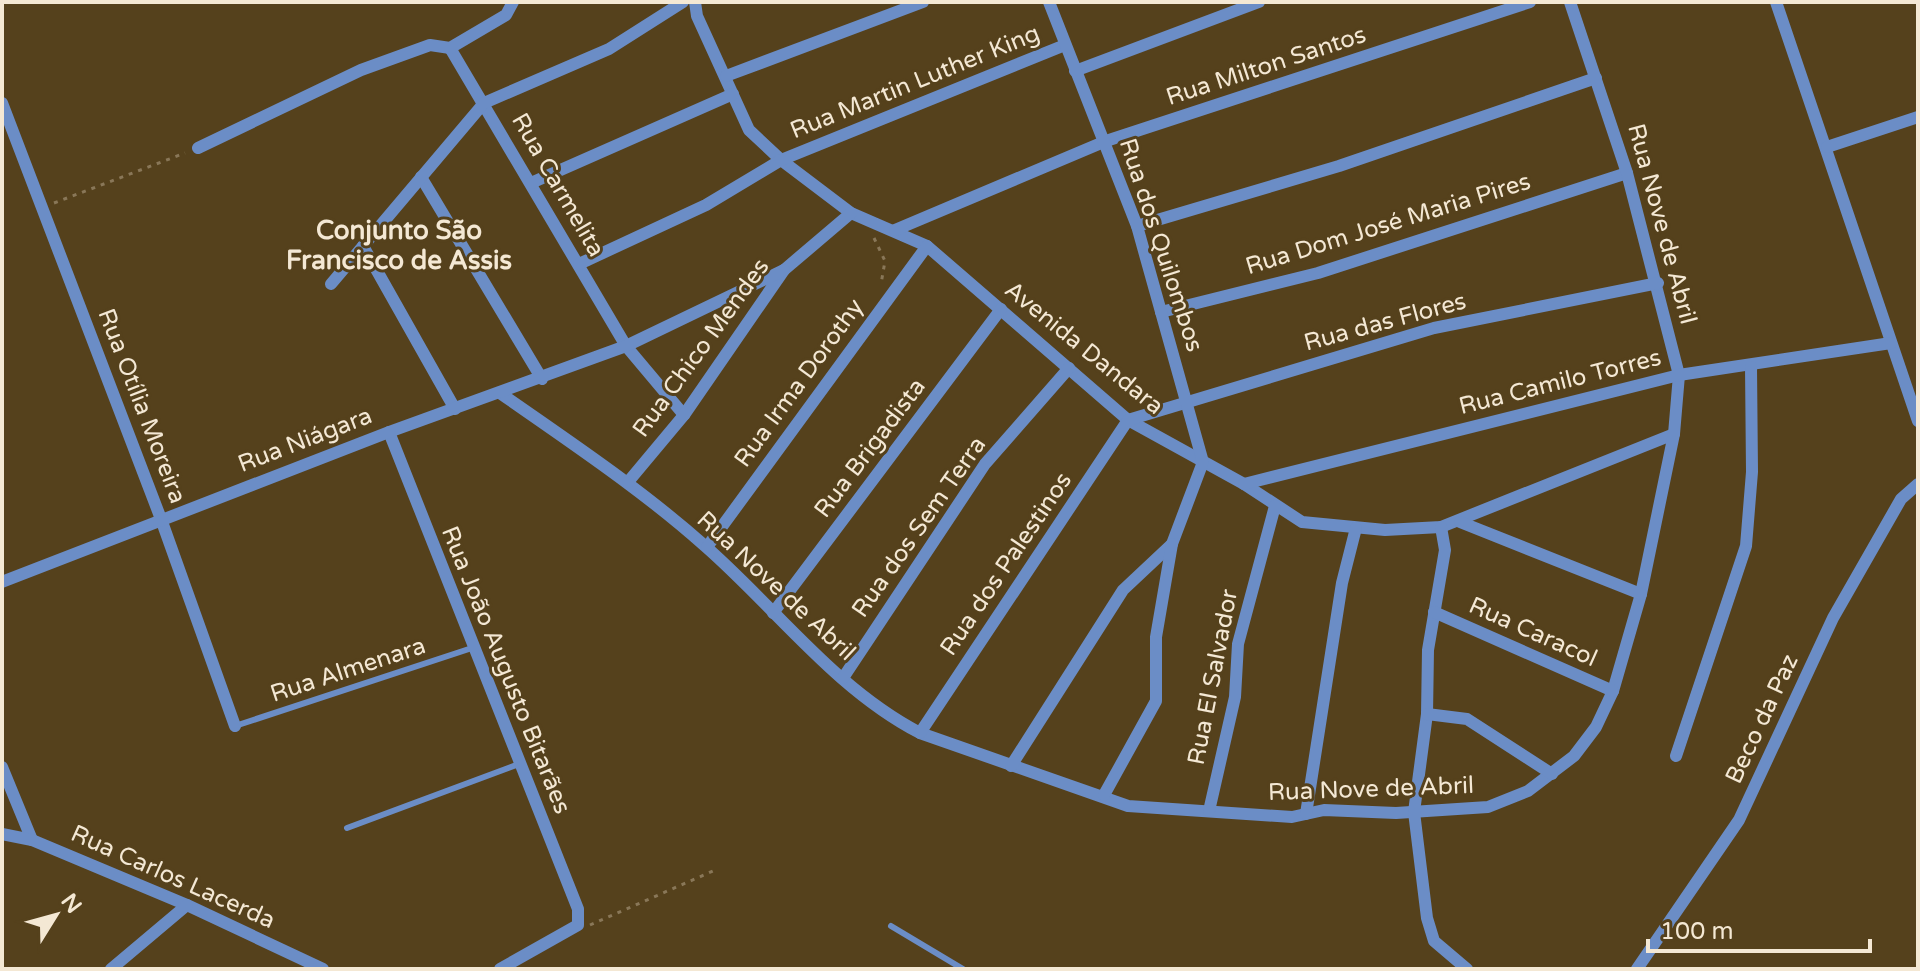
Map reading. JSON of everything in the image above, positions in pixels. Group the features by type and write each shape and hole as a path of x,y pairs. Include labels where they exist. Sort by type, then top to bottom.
{"street":[{"path":"198,148 361,70 430,45 450,48 506,15 513,2"},
{"path":"331,284 484,103 609,49 683,2"},
{"name":"Avenida Dandara","path":"683,2 697,16"},
{"name":"Avenida Dandara","path":"695,2 697,16 749,130 781,160 851,213 927,246 1128,420 1244,484 1302,522 1356,528 1441,527 1674,434"},
{"path":"726,76 923,2"},
{"name":"Rua dos Quilombos","path":"1049,2 1137,226 1203,462"},
{"path":"1075,71 1259,2"},
{"name":"Rua Milton Santos","path":"895,230 1106,141 1530,2"},
{"name":"Rua Nove de Abril","path":"500,393 628,482 707,547 843,678 888,716 920,733 1104,795 1128,806 1292,817 1324,810 1414,812 1488,807 1528,791 1552,774 1574,756 1596,727 1613,691 1641,594 1674,434 1679,375 1658,283 1627,173 1570,2"},
{"path":"1776,2 1918,421"},
{"name":"Rua Martin Luther King","path":"579,264 706,205 781,160 1065,45"},
{"name":"Rua Carmelita","path":"450,48 626,346 684,415"},
{"path":"1137,226 1339,166 1596,78"},
{"path":"531,183 733,94"},
{"name":"Rua Otília Moreira","path":"2,103 161,519 235,726"},
{"path":"1827,147 1918,117"},
{"name":"Rua Dom José Maria Pires","path":"1161,312 1318,273 1627,173"},
{"path":"421,177 542,379"},
{"name":"Rua Chico Mendes","path":"628,482 684,415 784,270 851,213"},
{"path":"363,246 455,409"},
{"name":"Rua Irma Dorothy","path":"707,547 927,246"},
{"name":"Rua Niágara","path":"2,582 389,432 626,346 784,270"},
{"name":"Rua das Flores","path":"1128,420 1434,328 1658,283"},
{"name":"Rua Brigadista","path":"773,613 1001,309"},
{"name":"Rua Camilo Torres","path":"1244,484 1679,375 1751,367 1891,343"},
{"path":"1676,756 1746,546 1752,472 1751,367"},
{"name":"Rua dos Sem Terra","path":"843,678 985,464 1069,368"},
{"name":"Rua dos Palestinos","path":"920,733 1128,420"},
{"name":"Rua João Augusto Bitarães","path":"389,432 472,648 578,909 578,925"},
{"path":"1104,795 1156,701 1156,637 1172,544 1203,462"},
{"name":"Beco da Paz","path":"1637,969 1739,820 1833,618 1901,499 1918,484"},
{"name":"Rua El Salvador","path":"1209,811 1235,697 1238,644 1275,506"},
{"path":"1460,522 1641,594"},
{"path":"1441,527 1445,550 1428,650 1427,714 1414,812 1427,918 1434,941 1467,969"},
{"path":"1306,814 1342,583 1356,528"},
{"path":"1011,766 1123,590 1172,544"},
{"name":"Rua Caracol","path":"1434,612 1613,691"},
{"path":"1427,714 1467,719 1552,774"},
{"path":"2,767 32,840"},
{"name":"Rua Carlos Lacerda","path":"2,834 32,840 187,905 323,969"},
{"path":"111,969 187,905"},
{"path":"500,969 578,925"}],"lane":[{"name":"Rua Almenara","path":"235,726 472,648"},
{"path":"347,828 519,764"},
{"path":"891,926 963,969"}],"path":[{"path":"43,207 198,148"},
{"path":"866,221 885,261 880,288"},
{"path":"578,925 595,925 713,871"}],"district":[{"name":"Conjunto São Francisco de Assis","path":"399,245"}]}
